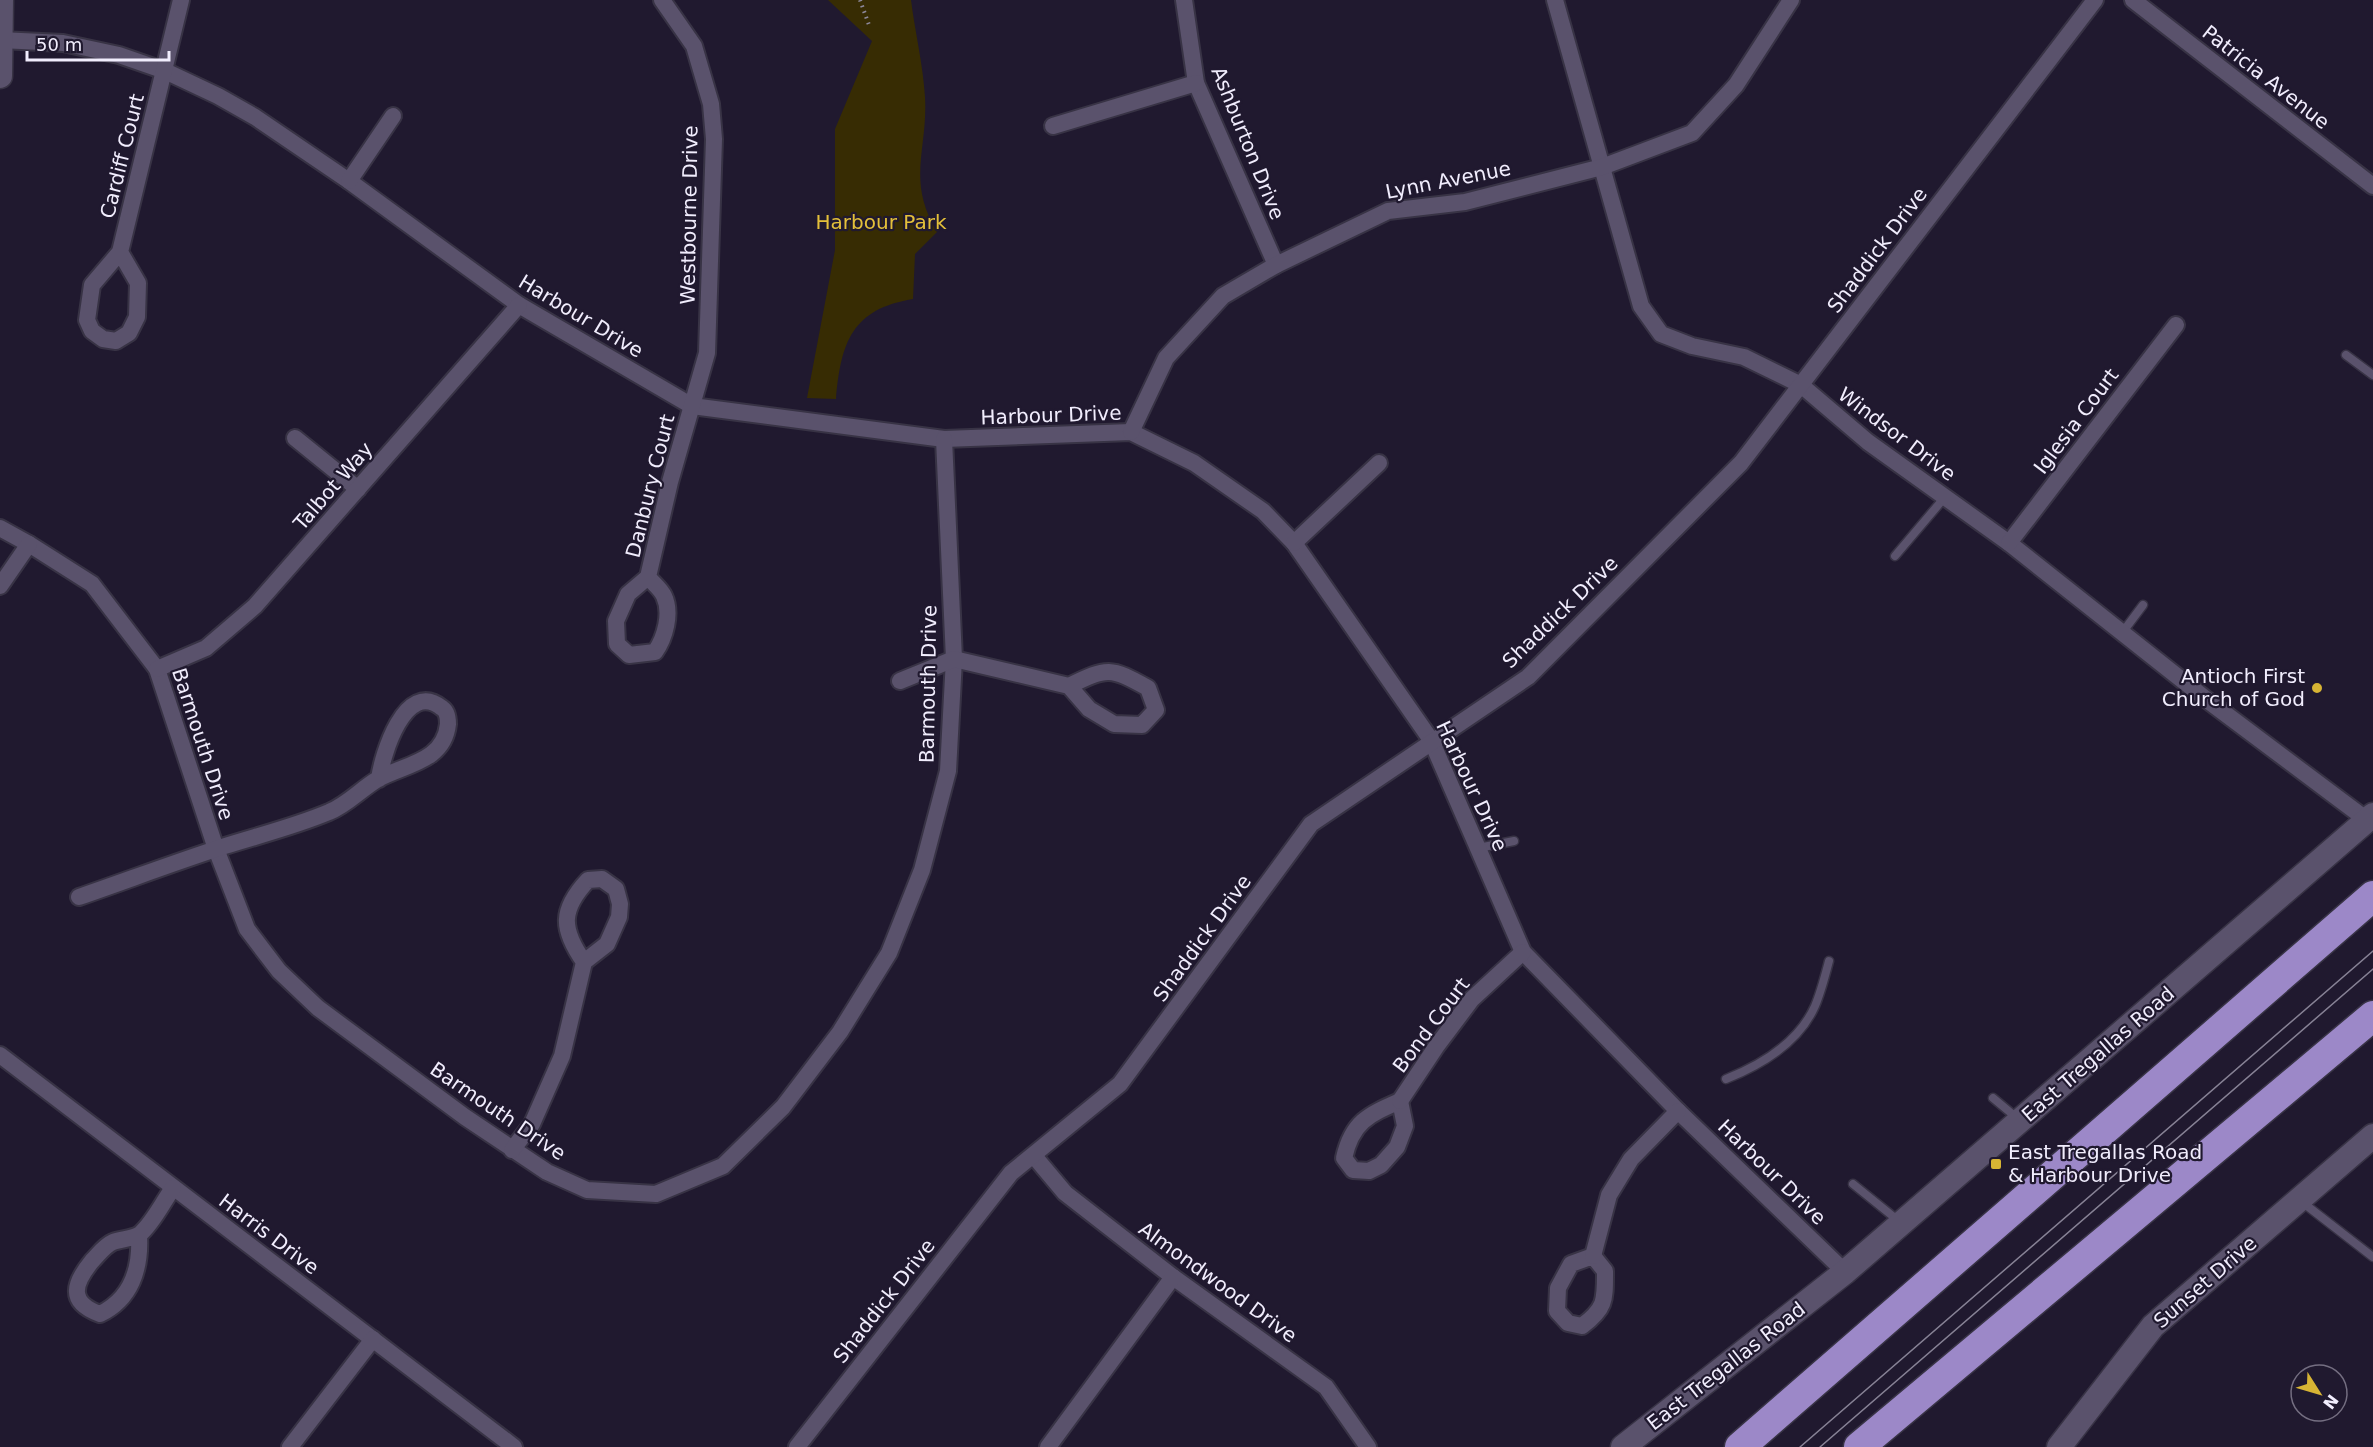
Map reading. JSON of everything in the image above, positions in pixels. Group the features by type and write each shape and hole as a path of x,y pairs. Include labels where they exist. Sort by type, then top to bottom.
{"highway":[{"path":"1740,1447 2373,896"},
{"path":"1859,1447 2373,1016"}],"street":[{"path":"0,76 1,0"},
{"name":"Cardiff Court","path":"120,252 138,283 137,317 129,333 116,340 103,339 92,331 87,320 92,285 120,252 181,0"},
{"name":"Westbourne Drive","path":"662,0 694,46 711,104 714,139 707,352 692,406"},
{"name":"Ashburton Drive","path":"1184,0 1196,83 1276,265"},
{"name":"Windsor Drive","path":"1555,0 1641,306 1661,334 1692,346 1744,357 1800,385 1868,442 2009,543 2122,633 2370,818"},
{"name":"Lynn Avenue","path":"1131,432 1166,358 1223,296 1276,265 1388,211 1465,202 1602,166 1692,133 1736,85 1791,0"},
{"name":"Shaddick Drive","path":"797,1447 1011,1173 1120,1083 1311,824 1431,740 1528,677 1742,462 2095,0"},
{"name":"Patricia Avenue","path":"2133,0 2373,186"},
{"name":"Harbour Drive","path":"1,40 63,43 119,55 165,71 255,117 349,181 519,305 692,406 944,439 1131,432 1194,464 1263,511 1294,543 1431,740 1524,952 1678,1111 1845,1272"},
{"path":"1053,126 1196,83"},
{"path":"349,181 393,116"},
{"name":"Talbot Way","path":"157,669 206,648 255,606 519,305"},
{"name":"Iglesia Court","path":"2009,543 2176,325"},
{"name":"Danbury Court","path":"648,577 670,482 692,406"},
{"path":"296,438 358,489"},
{"name":"Barmouth Drive","path":"0,528 92,584 157,669 216,849 247,929 279,971 318,1008 512,1150 547,1172 587,1190 656,1194 723,1166 783,1107 840,1032 889,953 922,870 948,771 954,659 944,439"},
{"path":"1294,543 1379,463"},
{"path":"0,586 29,544"},
{"path":"900,681 954,659 1069,686 1089,709 1114,724 1142,725 1156,710 1148,687 1123,674 1100,671 1069,686"},
{"path":"79,897 331,811 379,779 430,758 447,736 448,719 444,709 435,703 424,702 405,712 382,756 379,779"},
{"name":"East Tregallas Road","path":"1623,1447 1845,1272 2370,818"},
{"path":"512,1150 532,1124 562,1056 584,962 607,944 619,917 620,904 616,889 602,879 588,880 572,897 566,918 569,941 584,962"},
{"name":"Bond Court","path":"1400,1101 1472,999 1524,952"},
{"name":"Harris Drive","path":"0,1055 514,1447"},
{"path":"1593,1256 1609,1196 1631,1159 1678,1111"},
{"name":"Sunset Drive","path":"2059,1447 2153,1326 2373,1136"},
{"name":"Almondwood Drive","path":"1034,1156 1065,1193 1173,1277 1326,1387 1368,1447"},
{"path":"139,1235 113,1242 103,1248 80,1277 76,1293 78,1300 89,1311 100,1314 116,1306 135,1279 139,1235 173,1188"},
{"path":"1048,1447 1173,1277"},
{"path":"290,1447 373,1339"}],"lane":[{"path":"2346,355 2373,375"},
{"path":"1895,556 1945,497"},
{"path":"2122,633 2143,605"},
{"path":"1478,848 1514,841"},
{"path":"1726,1079 1751,1069 1797,1034 1815,1007 1830,961"},
{"path":"1993,1098 2020,1120"},
{"path":"1854,1184 1901,1223"},
{"path":"2299,1200 2373,1257"}],"path":[{"path":"860,0 869,25"}],"green space":[{"name":"Harbour Park","path":"828,0 911,0 925,97 920,180 922,196 937,232 915,254 913,299 876,311 863,320 854,331 846,345 836,399 807,398 835,250 835,129 872,41"}],"tram line":[{"path":"1800,1447 2373,951"},
{"path":"1820,1447 2373,969"}],"place":[{"name":"Antioch First Church of God","path":"2317,688"},
{"name":"East Tregallas Road & Harbour Drive","path":"1996,1164"}]}
